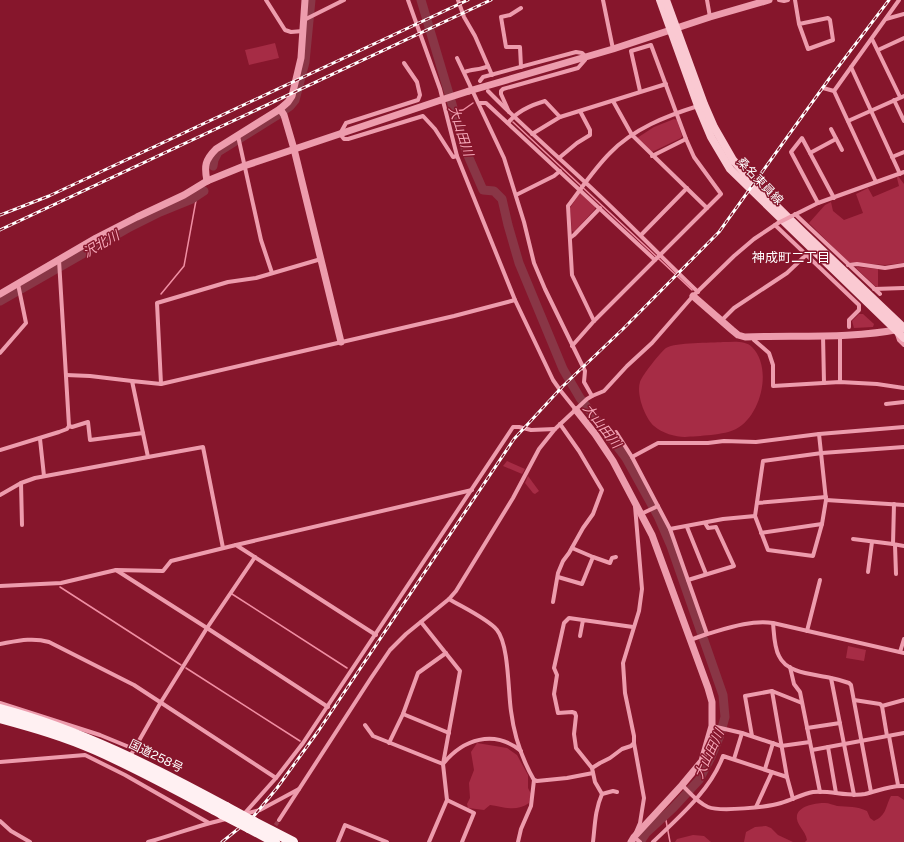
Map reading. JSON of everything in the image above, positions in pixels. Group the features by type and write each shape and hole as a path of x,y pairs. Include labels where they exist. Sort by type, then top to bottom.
{"highway":[{"name":"国道258号","path":"0,709 61,728 99,743 186,786 224,811"},
{"name":"国道258号","path":"0,718 60,736 95,749 251,825 293,842"},
{"name":"国道258号","path":"251,825 275,842"}],"main road":[{"name":"桑名東員線","path":"660,0 674,29"},
{"name":"桑名東員線","path":"666,0 674,29 711,137 730,169 904,338"},
{"name":"桑名東員線","path":"701,105 733,160 758,188 904,328"}],"street":[{"path":"266,0 285,30 303,31"},
{"path":"207,181 205,168 210,155 216,149 238,139 282,111 292,96 301,58 303,31 306,19 305,0"},
{"path":"306,19 344,0"},
{"path":"408,0 440,89 457,156 515,300 553,380 595,434 613,461 635,502 643,513 691,639 712,702 714,726 702,761 635,840"},
{"path":"458,0 464,17 475,36 492,75"},
{"path":"602,0 613,49"},
{"path":"707,0 710,17"},
{"path":"0,294 59,262 116,228 184,196 207,181 244,166 471,90 613,49 710,17 769,0"},
{"path":"779,0 788,0"},
{"path":"795,0 799,24 808,49 833,40 830,20 828,18 799,24"},
{"path":"834,91 899,0"},
{"path":"521,8 510,15 501,17 506,46 520,47 521,67"},
{"path":"885,19 904,14"},
{"path":"878,50 904,38"},
{"path":"848,121 902,96 872,39"},
{"path":"572,346 594,321 721,194 694,157 651,44 631,51 640,91"},
{"path":"480,81 483,78 492,75 576,52 582,53 586,57"},
{"path":"511,115 501,91 503,89 578,68 586,57"},
{"path":"458,58 465,72 471,90 479,103 504,158 516,195 534,263 549,300 585,371 584,382 592,396"},
{"path":"340,134 346,122 418,100 420,95 417,82 404,63"},
{"path":"465,72 488,66"},
{"path":"279,820 390,650 406,634 449,599 468,572 475,558 513,498 539,449 555,429 587,399 604,391 652,343 695,294 734,256 754,239 776,224 818,203 902,173 892,157 851,67"},
{"path":"532,134 560,118 640,91 666,84"},
{"path":"823,88 834,91 876,182"},
{"path":"488,91 511,115 559,158 600,208 657,258 721,321 738,335 745,337 840,335 880,333 904,328"},
{"path":"894,100 904,121"},
{"path":"508,122 511,115 545,101 560,118"},
{"path":"613,101 632,135 706,208"},
{"path":"479,103 486,103 560,171 583,187 641,235 657,258"},
{"path":"594,321 572,275 568,206 609,154 632,135 652,123 701,105"},
{"path":"282,111 294,149 341,342"},
{"path":"559,158 577,143 590,135 590,130 580,111"},
{"path":"340,134 344,139 348,139 423,116 434,129 453,157 457,156"},
{"path":"831,129 842,150"},
{"path":"818,203 791,152 802,138 834,198"},
{"path":"238,139 261,240 272,273"},
{"path":"652,156 686,139"},
{"path":"810,153 836,139"},
{"path":"892,157 904,152"},
{"path":"516,195 532,188 560,171"},
{"path":"641,235 687,188"},
{"path":"570,238 600,208"},
{"path":"793,215 880,294"},
{"path":"776,224 806,255 859,305 859,310 849,320 849,327"},
{"path":"721,321 734,308 787,273 806,255"},
{"path":"161,384 157,303 228,282 256,278 321,259"},
{"path":"59,262 69,426"},
{"path":"848,265 857,264 885,268 904,265"},
{"path":"0,353 26,323 18,285"},
{"path":"874,289 904,288"},
{"path":"66,375 90,376 161,384 454,316 515,300"},
{"path":"895,330 899,340 904,345"},
{"path":"823,335 824,383"},
{"path":"840,335 840,382"},
{"path":"753,337 754,340 769,353 773,365 774,386 840,382 876,384 904,388"},
{"path":"132,381 148,457"},
{"path":"886,404 904,402"},
{"path":"0,450 40,439 67,429 69,426 72,427 88,422 90,440 143,433"},
{"path":"553,602 563,561 593,514 602,490 580,451 560,424"},
{"path":"244,814 276,778 303,743 513,428 518,427 531,430 555,429"},
{"path":"632,457 658,443 708,444 724,441 756,442 819,434 904,427"},
{"path":"616,432 632,457 670,530 706,634"},
{"path":"819,434 822,454 826,498 822,524 813,556 768,550 755,516 763,461 822,454 904,447"},
{"path":"40,439 44,476"},
{"path":"0,495 21,483 35,478 202,447 223,548"},
{"path":"21,483 22,525"},
{"path":"0,586 61,583 116,570 163,571 171,561 472,490"},
{"path":"757,503 826,498 904,505"},
{"path":"635,502 642,589 639,611 623,663 625,694 634,736 644,798 640,823 635,840"},
{"path":"894,504 896,574"},
{"path":"643,513 657,506"},
{"path":"670,530 705,524 723,519 755,516"},
{"path":"688,580 734,566 716,527 708,528 705,524"},
{"path":"761,533 822,524"},
{"path":"687,527 706,574"},
{"path":"853,539 904,546"},
{"path":"868,572 872,542"},
{"path":"236,545 376,635"},
{"path":"572,548 610,563 612,558 616,558"},
{"path":"0,703 78,728 133,751 160,702 207,628 255,557"},
{"path":"558,577 582,584 593,557"},
{"path":"116,570 328,707"},
{"path":"807,631 820,580"},
{"path":"449,599 496,629 503,640 512,718 521,752 534,780 531,806 521,829 518,842"},
{"path":"602,794 595,782 592,768 576,748 574,734 575,713 558,713 553,690 557,675 554,668 564,623 569,618 634,627"},
{"path":"580,636 584,620"},
{"path":"421,622 460,672 443,764 446,800 429,842"},
{"path":"691,639 757,622 773,623 902,653 904,639"},
{"path":"773,623 777,653 780,658 790,667 806,674 831,678 849,683 851,685 871,792"},
{"path":"0,644 29,639 49,642 134,685 276,778"},
{"path":"389,743 403,714 418,672 446,653"},
{"path":"790,667 794,684 800,692 820,792"},
{"path":"831,678 854,795"},
{"path":"752,736 745,696 772,691 802,702"},
{"path":"772,691 787,778 793,799"},
{"path":"854,700 877,703 882,706 904,700"},
{"path":"882,706 898,785"},
{"path":"403,714 449,733"},
{"path":"808,728 840,723"},
{"path":"365,725 373,736 443,764"},
{"path":"714,726 782,746 810,742"},
{"path":"734,759 742,733"},
{"path":"812,750 862,742 904,733"},
{"path":"443,764 455,750 483,738 509,744 521,752"},
{"path":"592,768 634,743"},
{"path":"764,769 773,743"},
{"path":"828,747 836,792"},
{"path":"0,762 85,755 126,773 209,823"},
{"path":"653,842 704,790 720,763 722,756 787,778"},
{"path":"756,807 772,772"},
{"path":"534,780 567,778 593,773"},
{"path":"682,785 696,799 709,807 718,809 769,806 812,792 836,792 854,795 865,794 898,785 904,786"},
{"path":"148,842 209,823 260,810 300,789"},
{"path":"602,794 613,791 617,792"},
{"path":"593,842 597,806 602,794"},
{"path":"446,800 474,813 462,842"},
{"path":"0,821 11,831 30,842"},
{"path":"338,842 345,825 387,842"}],"shaded area":[{"path":"275,43 279,58 249,65 245,50"},
{"path":"674,119 677,120 682,136 681,138 652,152 637,138 654,127"},
{"path":"898,176 904,184 904,263 885,265 848,262 809,223 825,205 831,202 833,211 844,220 863,213 856,194 868,188 873,197 899,186"},
{"path":"579,194 583,194 595,205 595,209 574,232 572,231 570,208"},
{"path":"856,268 878,269 878,287 875,286"},
{"path":"859,314 863,314 874,324 873,327 854,328 852,321"},
{"path":"723,342 746,343 752,347 758,356 762,367 763,379 758,403 745,423 736,429 725,433 685,437 669,434 654,426 647,417 642,406 639,387 642,378 656,359 666,348 671,346"},
{"path":"507,461 525,469 522,474 503,466"},
{"path":"528,476 539,491 535,494 525,483"},
{"path":"848,646 866,650 864,661 846,658"},
{"path":"477,743 507,748 517,755 528,775 528,788 531,794 529,803 515,808 490,805 484,810 468,808 467,804 470,798 469,783 474,770 471,752"},
{"path":"891,796 898,796 904,800 904,842 805,842 807,840 799,824 797,815 805,807 813,804 825,803 837,806 856,807 867,811 870,818 874,821 884,813"},
{"path":"766,826 771,828 778,835 793,842 744,842 746,832 755,827"},
{"path":"693,835 704,836 711,842 675,842 677,839"}],"waterway":[{"name":"沢北川","path":"213,166 218,152 276,116 290,106 295,100 305,62 311,0"},
{"name":"大山田川","path":"421,0 466,151 483,190 494,191 502,199 519,263 563,369 580,398 626,458 658,516 671,546 723,695 725,717 720,735 699,780 673,808 646,833 640,842"},
{"path":"454,111 463,110 473,103"},
{"path":"513,122 692,290"},
{"name":"沢北川","path":"0,301 128,228 160,212 192,199 204,191"},
{"path":"161,294 184,266 197,195"},
{"path":"60,587 181,665"},
{"path":"232,594 347,668"},
{"path":"186,668 300,741"},
{"path":"665,815 670,842"}],"tunnel":[{"path":"272,830 279,820"}],"railway":[{"path":"0,215 49,196 468,0"},
{"path":"0,230 491,0"},
{"path":"222,842 253,817 277,788 319,730 514,439 563,386 623,329 719,232 829,79 889,0"}],"district":[{"name":"神成町二丁目","path":"791,257"}]}
